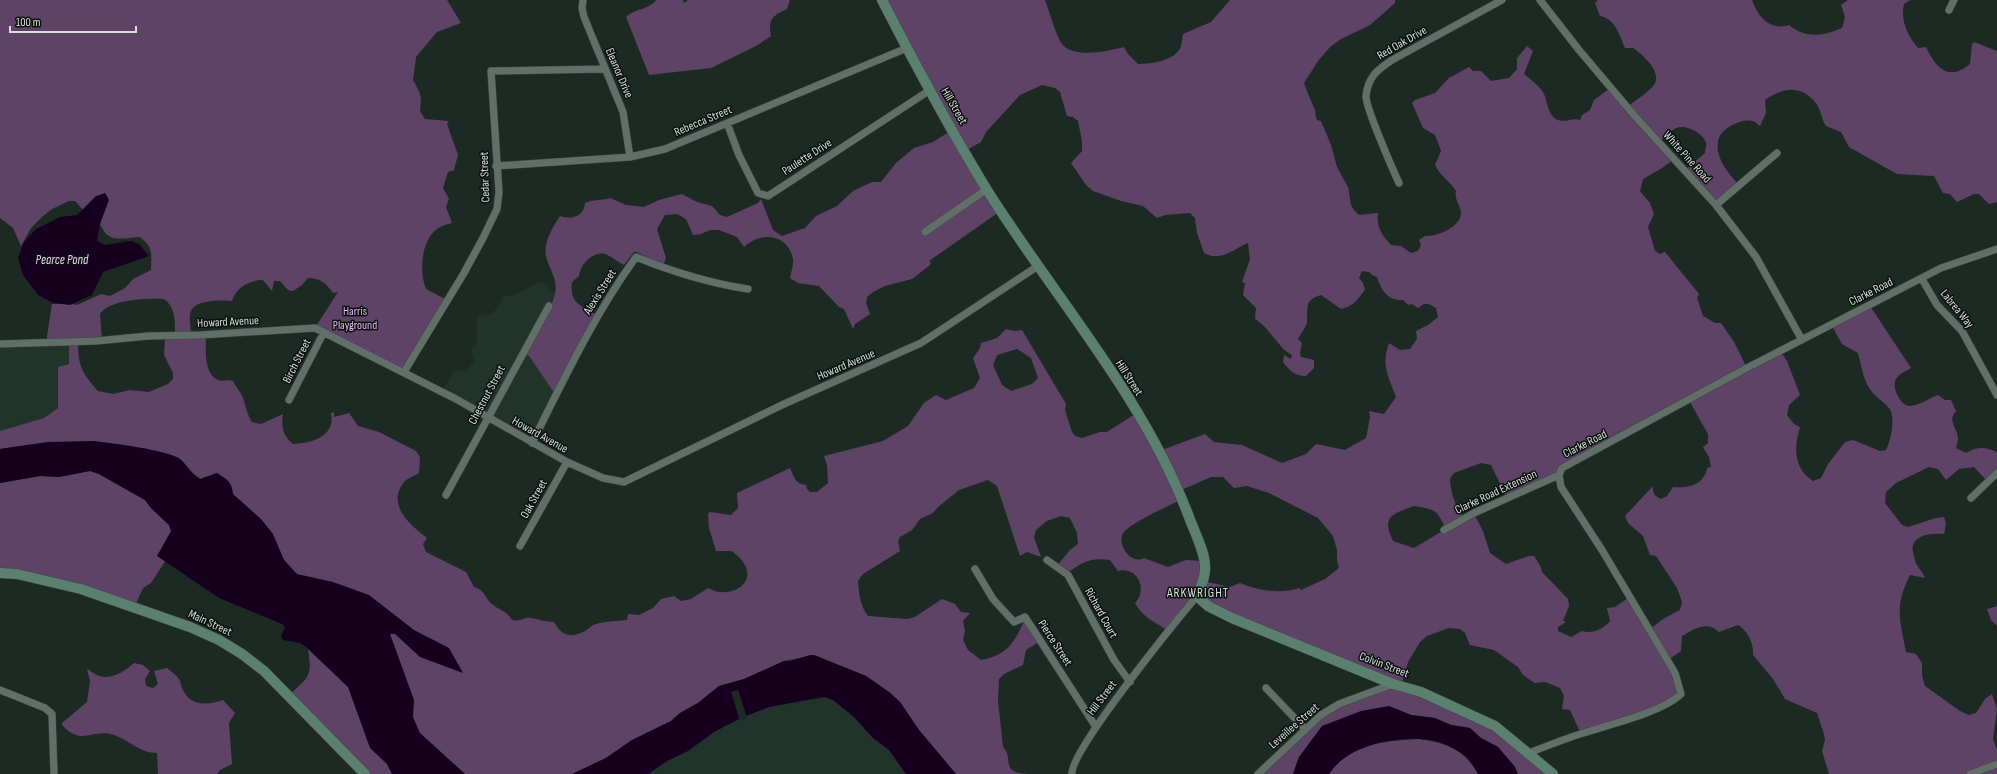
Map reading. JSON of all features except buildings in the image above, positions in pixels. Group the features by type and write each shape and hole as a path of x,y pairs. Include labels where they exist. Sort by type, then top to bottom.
{"street":[{"name":"Eleanor Drive","path":"583,0 582,8 584,17 623,112 630,157"},
{"name":"Hill Street","path":"882,0 906,48 987,189 1124,393 1154,442 1178,489 1205,566 1202,584 1197,596 1096,727 1080,751 1071,770 1072,774"},
{"name":"Red Oak Drive","path":"1399,184 1366,98 1369,83 1376,71 1392,60 1502,0"},
{"name":"White Pine Road","path":"1540,0 1618,97 1716,205 1756,257 1802,340"},
{"path":"1949,10 1954,0"},
{"name":"Rebecca Street","path":"496,166 630,157 665,149 906,48"},
{"name":"Cedar Street","path":"404,372 464,273 497,209 499,192 496,166 491,71 604,68"},
{"name":"Paulette Drive","path":"727,123 739,155 758,193 768,196 930,90"},
{"path":"1716,205 1777,153"},
{"path":"925,232 987,189"},
{"name":"Clarke Road","path":"1529,753 1675,701 1682,694 1676,673 1602,550 1561,487 1559,475 1562,468 1941,268 1997,249"},
{"name":"Alexis Street","path":"532,443 591,327 614,287 636,257 674,272 715,284 748,289"},
{"name":"Howard Avenue","path":"0,344 96,341 148,336 200,335 315,328 404,372 567,462 603,478 624,482 784,404 921,343 1038,266"},
{"name":"Labrea Way","path":"1922,279 1937,305 1962,331 1997,395"},
{"name":"Chestnut Street","path":"446,495 549,306"},
{"name":"Birch Street","path":"289,400 324,332"},
{"name":"Oak Street","path":"520,546 567,462"},
{"path":"1971,498 1997,473"},
{"name":"Clarke Road Extension","path":"1444,530 1474,512 1559,475"},
{"name":"Richard Court","path":"1047,560 1068,575 1114,660 1130,682"},
{"name":"Pierce Street","path":"975,569 993,599 1014,622 1025,617 1096,727"},
{"name":"Main Street","path":"0,573 17,574 81,589 190,627 219,640 264,671 365,774"},
{"name":"Colvin Street","path":"1197,596 1208,606 1232,618 1393,684 1421,692 1495,726 1553,774"},
{"name":"Leveillee Street","path":"1258,774 1321,715 1339,704 1393,684"},
{"path":"1266,688 1305,729"},
{"path":"0,690 45,708 52,714 54,774"},
{"path":"1970,774 1997,764"}],"shaded area":[{"path":"542,281 555,294 529,356 555,394 532,443 442,391 453,372 462,370 466,371 474,362 471,350 477,344 477,317 493,313 502,300 502,296 511,296"},
{"path":"0,345 69,345 69,364 58,367 58,408 44,418 0,431"},
{"path":"824,697 833,700 854,717 873,738 889,750 906,774 648,774 667,761 688,751 714,732 743,717 769,707"}],"green space":[{"name":"Harris Playground","path":"0,0 447,0 461,23 437,32 416,57 413,80 421,98 420,111 425,119 449,121 447,124 458,155 454,170 448,172 443,188 449,199 446,207 452,223 440,227 432,234 425,249 422,266 426,289 447,300 404,372 315,328 338,292 333,293 328,286 312,278 308,278 302,285 293,291 288,290 280,281 274,281 272,291 263,280 253,281 240,288 232,301 201,303 195,306 190,315 191,335 206,336 206,360 210,372 213,377 218,380 233,381 242,396 252,422 261,424 283,414 282,423 285,434 293,444 307,442 321,437 330,428 332,421 331,413 334,412 334,417 349,413 358,426 379,432 416,451 420,457 419,473 405,481 398,498 399,506 407,520 427,538 423,544 426,552 466,572 474,587 481,590 492,604 505,612 512,620 534,618 554,622 561,631 568,635 573,635 583,632 596,624 627,620 628,614 639,615 653,608 661,599 674,596 681,601 691,599 708,588 720,592 727,592 739,588 746,580 746,569 741,559 732,551 716,551 709,528 708,514 710,512 731,515 738,508 737,493 790,468 797,482 806,485 810,492 817,492 828,483 827,465 824,456 883,441 908,426 924,403 936,395 946,400 974,388 980,378 973,358 980,348 981,343 997,338 1006,329 1014,331 1022,330 1066,404 1065,410 1072,432 1075,436 1082,438 1100,432 1107,432 1135,414 1159,451 1205,434 1214,442 1242,445 1282,463 1306,454 1316,444 1345,450 1366,438 1370,417 1369,411 1384,414 1396,397 1386,370 1386,358 1389,343 1400,350 1410,349 1417,339 1416,331 1428,325 1438,317 1436,308 1429,304 1424,304 1418,308 1412,304 1408,305 1403,300 1389,297 1383,290 1377,277 1369,272 1362,271 1359,278 1363,283 1365,290 1355,302 1349,306 1341,309 1321,295 1309,302 1307,308 1307,322 1298,339 1302,343 1300,353 1301,357 1314,360 1314,368 1306,376 1293,372 1283,362 1284,355 1291,359 1292,355 1287,352 1265,327 1255,319 1256,308 1243,295 1245,283 1242,282 1250,259 1248,243 1221,256 1204,253 1197,233 1195,218 1190,213 1165,215 1157,218 1143,206 1121,201 1093,191 1086,185 1071,163 1082,151 1082,141 1078,121 1073,117 1067,116 1060,92 1055,88 1042,85 1020,95 986,132 981,142 965,151 999,212 929,261 931,262 930,265 912,279 885,286 873,292 867,297 866,303 870,314 855,324 853,329 844,309 839,307 819,286 798,283 790,278 793,259 786,244 780,240 766,237 751,242 744,247 737,237 719,230 710,230 701,234 693,235 686,219 677,214 665,215 657,229 666,258 663,266 637,252 634,252 624,265 605,254 600,254 591,257 584,263 579,276 572,282 572,295 577,303 597,315 555,394 529,356 524,353 546,315 555,293 555,283 545,251 549,235 560,216 568,218 576,216 582,212 585,203 591,201 610,198 626,205 644,207 659,200 682,194 697,202 712,206 720,215 727,217 758,203 761,199 773,230 782,236 805,228 816,216 837,206 853,191 872,182 881,182 896,163 914,148 933,142 952,130 881,0 1045,0 1055,29 1062,44 1067,49 1083,53 1092,53 1124,47 1128,54 1138,64 1162,61 1174,55 1181,46 1183,34 1211,22 1230,0 1395,0 1395,3 1370,25 1341,39 1330,47 1318,61 1304,83 1315,110 1316,119 1321,121 1331,145 1337,167 1348,187 1351,205 1354,210 1359,215 1378,213 1379,227 1382,234 1391,245 1401,246 1411,253 1418,251 1421,245 1419,240 1425,236 1442,233 1453,226 1460,217 1461,212 1456,197 1456,191 1435,165 1441,151 1435,135 1423,128 1412,103 1415,100 1435,93 1449,78 1469,67 1473,71 1481,71 1491,81 1509,78 1517,69 1517,58 1527,46 1533,51 1524,74 1543,91 1550,112 1554,118 1561,121 1575,119 1580,120 1582,115 1590,110 1594,100 1609,89 1628,107 1654,85 1656,75 1654,69 1641,54 1633,48 1625,48 1619,33 1610,20 1600,16 1595,3 1598,0 1752,0 1761,17 1771,24 1776,26 1789,25 1802,32 1815,35 1828,33 1842,28 1845,17 1841,5 1848,0 1910,0 1904,4 1903,10 1904,22 1908,33 1918,48 1926,47 1934,61 1944,70 1955,72 1970,64 1972,44 1974,42 1997,51 1997,202 1989,204 1979,194 1974,194 1957,202 1950,194 1943,193 1934,176 1897,174 1849,147 1841,132 1826,126 1818,105 1810,97 1804,93 1791,90 1778,93 1765,100 1766,113 1760,126 1753,121 1742,121 1726,129 1719,137 1718,148 1721,160 1727,171 1739,185 1716,205 1685,170 1705,153 1706,144 1705,140 1699,134 1692,129 1684,127 1674,129 1659,142 1673,160 1643,179 1640,191 1650,203 1654,214 1648,227 1655,251 1660,254 1665,252 1699,294 1697,298 1703,316 1715,323 1721,323 1734,342 1747,368 1781,352 1787,361 1800,395 1789,405 1787,415 1794,424 1800,427 1796,449 1799,463 1806,476 1813,481 1821,478 1828,464 1845,442 1853,440 1880,451 1886,450 1890,440 1892,417 1889,408 1873,394 1869,388 1858,353 1842,344 1832,326 1870,306 1911,368 1899,376 1895,382 1896,391 1901,400 1907,405 1911,406 1938,395 1945,400 1951,400 1956,411 1953,415 1952,421 1958,438 1956,448 1966,453 1974,449 1981,448 1997,452 1997,474 1988,482 1974,467 1959,469 1946,480 1938,469 1929,467 1896,483 1886,492 1885,503 1902,525 1908,527 1944,517 1946,524 1944,534 1926,535 1920,537 1913,544 1915,562 1925,578 1910,575 1902,596 1900,605 1900,622 1906,652 1916,654 1922,663 1922,676 1925,686 1960,711 1969,715 1976,713 1985,699 1992,694 1997,709 1993,739 1997,750 1997,774 1829,774 1822,751 1825,740 1824,734 1817,713 1785,699 1773,679 1753,655 1750,638 1738,625 1719,632 1714,628 1705,626 1682,636 1681,651 1668,660 1680,697 1581,734 1570,710 1562,709 1564,696 1560,688 1545,682 1535,683 1523,675 1518,667 1494,650 1470,645 1465,633 1460,629 1449,628 1427,636 1420,642 1408,662 1401,686 1478,718 1553,774 1518,774 1515,767 1498,747 1481,738 1470,728 1451,725 1435,718 1411,715 1389,706 1299,757 1293,774 1259,774 1322,715 1388,687 1198,598 1168,631 1145,616 1135,603 1141,592 1141,586 1136,576 1125,570 1118,571 1110,560 1097,559 1087,561 1067,573 1056,567 1070,550 1078,544 1077,533 1070,518 1061,516 1047,521 1036,530 1034,537 1041,557 1027,552 1020,556 997,486 988,480 959,490 933,513 920,519 912,530 900,537 898,541 900,551 863,574 858,581 860,599 868,616 907,619 915,617 942,599 955,604 961,612 970,613 963,621 965,631 963,640 968,650 981,660 996,655 1008,648 1016,637 1023,623 1028,623 1042,640 1026,650 1023,665 1004,674 999,679 998,701 1003,747 1008,756 1010,768 1019,773 1028,774 956,774 919,730 900,702 889,692 866,676 814,655 784,661 744,679 719,686 698,703 680,713 671,721 632,740 606,758 572,774 465,774 418,732 412,721 385,619 316,589 294,572 263,535 217,473 201,479 178,458 114,444 95,442 57,442 0,449 0,431 44,418 58,408 58,367 69,364 69,345 46,343 52,304 67,303 77,305 101,294 110,296 125,288 133,279 151,270 151,252 148,245 140,237 122,239 110,237 106,234 99,222 96,212 83,210 75,201 69,201 52,209 43,216 31,228 21,246 13,228 0,218","holes":["164,299 168,302 173,311 175,335 165,338 164,355 173,373 173,379 168,384 149,392 130,390 113,394 98,391 82,370 79,358 78,343 102,340 100,314 112,305 130,300","1017,349 1031,358 1038,378 1032,384 1011,391 1002,385 993,365 997,355","1690,402 1708,434 1708,443 1703,447 1709,457 1711,467 1707,468 1706,473 1699,482 1690,486 1673,487 1667,496 1661,499 1654,494 1653,486 1625,516 1628,523 1643,536 1650,555 1656,556 1677,588 1682,602 1680,610 1663,619 1650,629 1628,598 1615,607 1607,608 1610,621 1601,629 1594,632 1582,631 1571,637 1558,631 1558,627 1566,622 1563,621 1569,606 1568,599 1542,572 1541,567 1534,556 1529,556 1506,564 1490,553 1483,531 1474,514 1464,518 1452,495 1450,479 1454,473 1481,463 1491,465 1507,498 1558,476 1573,461","1211,477 1223,477 1234,488 1247,486 1269,493 1318,518 1333,536 1337,550 1337,561 1339,568 1325,579 1301,590 1299,588 1285,591 1270,591 1254,588 1240,583 1230,587 1203,581 1201,561 1186,560 1168,567 1144,558 1139,560 1133,559 1129,556 1123,546 1122,536 1124,532 1143,519 1182,499 1179,491","1414,506 1427,508 1438,514 1446,529 1414,548 1393,541 1388,526 1389,521 1391,517 1400,511"]},
{"path":"656,0 683,0 684,3 688,0 790,0 787,9 772,19 770,26 771,36 756,46 711,68 649,75 626,17 634,12 650,6"},
{"path":"90,471 99,474 145,500 151,508 169,525 172,533 166,560 151,583 143,588 134,608 0,573 0,483 40,476 59,477"},
{"path":"1997,606 1997,626 1991,620 1987,609"},
{"path":"308,648 348,687 392,774 364,774 289,695 308,675 310,665"},
{"path":"134,663 143,665 150,671 145,679 146,686 153,688 158,684 154,671 167,668 179,679 186,696 195,702 206,704 223,700 235,713 229,723 232,764 220,770 217,774 158,774 157,753 145,751 119,737 106,733 87,736 75,735 62,725 62,723 87,702 90,681 87,669 95,674 106,677 121,673"},
{"path":"1419,739 1446,745 1460,753 1473,765 1478,774 1329,774 1337,764 1358,750 1382,743"}],"water":[{"name":"Pearce Pond","path":"105,193 109,200 100,224 97,241 105,245 131,241 139,244 149,256 103,272 92,295 70,305 53,303 38,295 23,275 18,258 24,242 36,229 60,217 77,215 96,196"},
{"path":"94,441 139,447 174,456 180,459 200,479 217,473 224,477 231,486 233,494 261,519 273,534 284,560 297,574 333,582 369,595 414,630 449,648 463,673 420,657 395,634 390,634 414,700 413,717 420,733 465,774 392,774 387,764 370,748 348,687 306,647 300,643 283,640 281,637 285,627 282,624 219,598 157,556 171,531 169,525 151,508 145,500 99,474 90,471 59,477 40,476 0,483 0,449 48,442"},
{"path":"814,655 866,676 889,692 900,702 919,730 956,774 906,774 889,750 873,738 854,717 833,700 824,697 769,707 743,717 714,732 688,751 667,761 648,774 572,774 606,758 632,740 671,721 680,713 698,703 719,686 744,679 784,661 791,661"},
{"path":"1389,706 1411,715 1435,718 1451,725 1470,728 1481,738 1498,747 1515,767 1518,774 1478,774 1468,758 1451,747 1439,742 1410,739 1379,743 1364,748 1338,763 1329,774 1293,774 1299,757 1322,726 1361,711"}],"pier":[{"path":"738,690 747,718 740,721 731,692"}],"district":[{"name":"ARKWRIGHT","path":"1198,593"}]}
